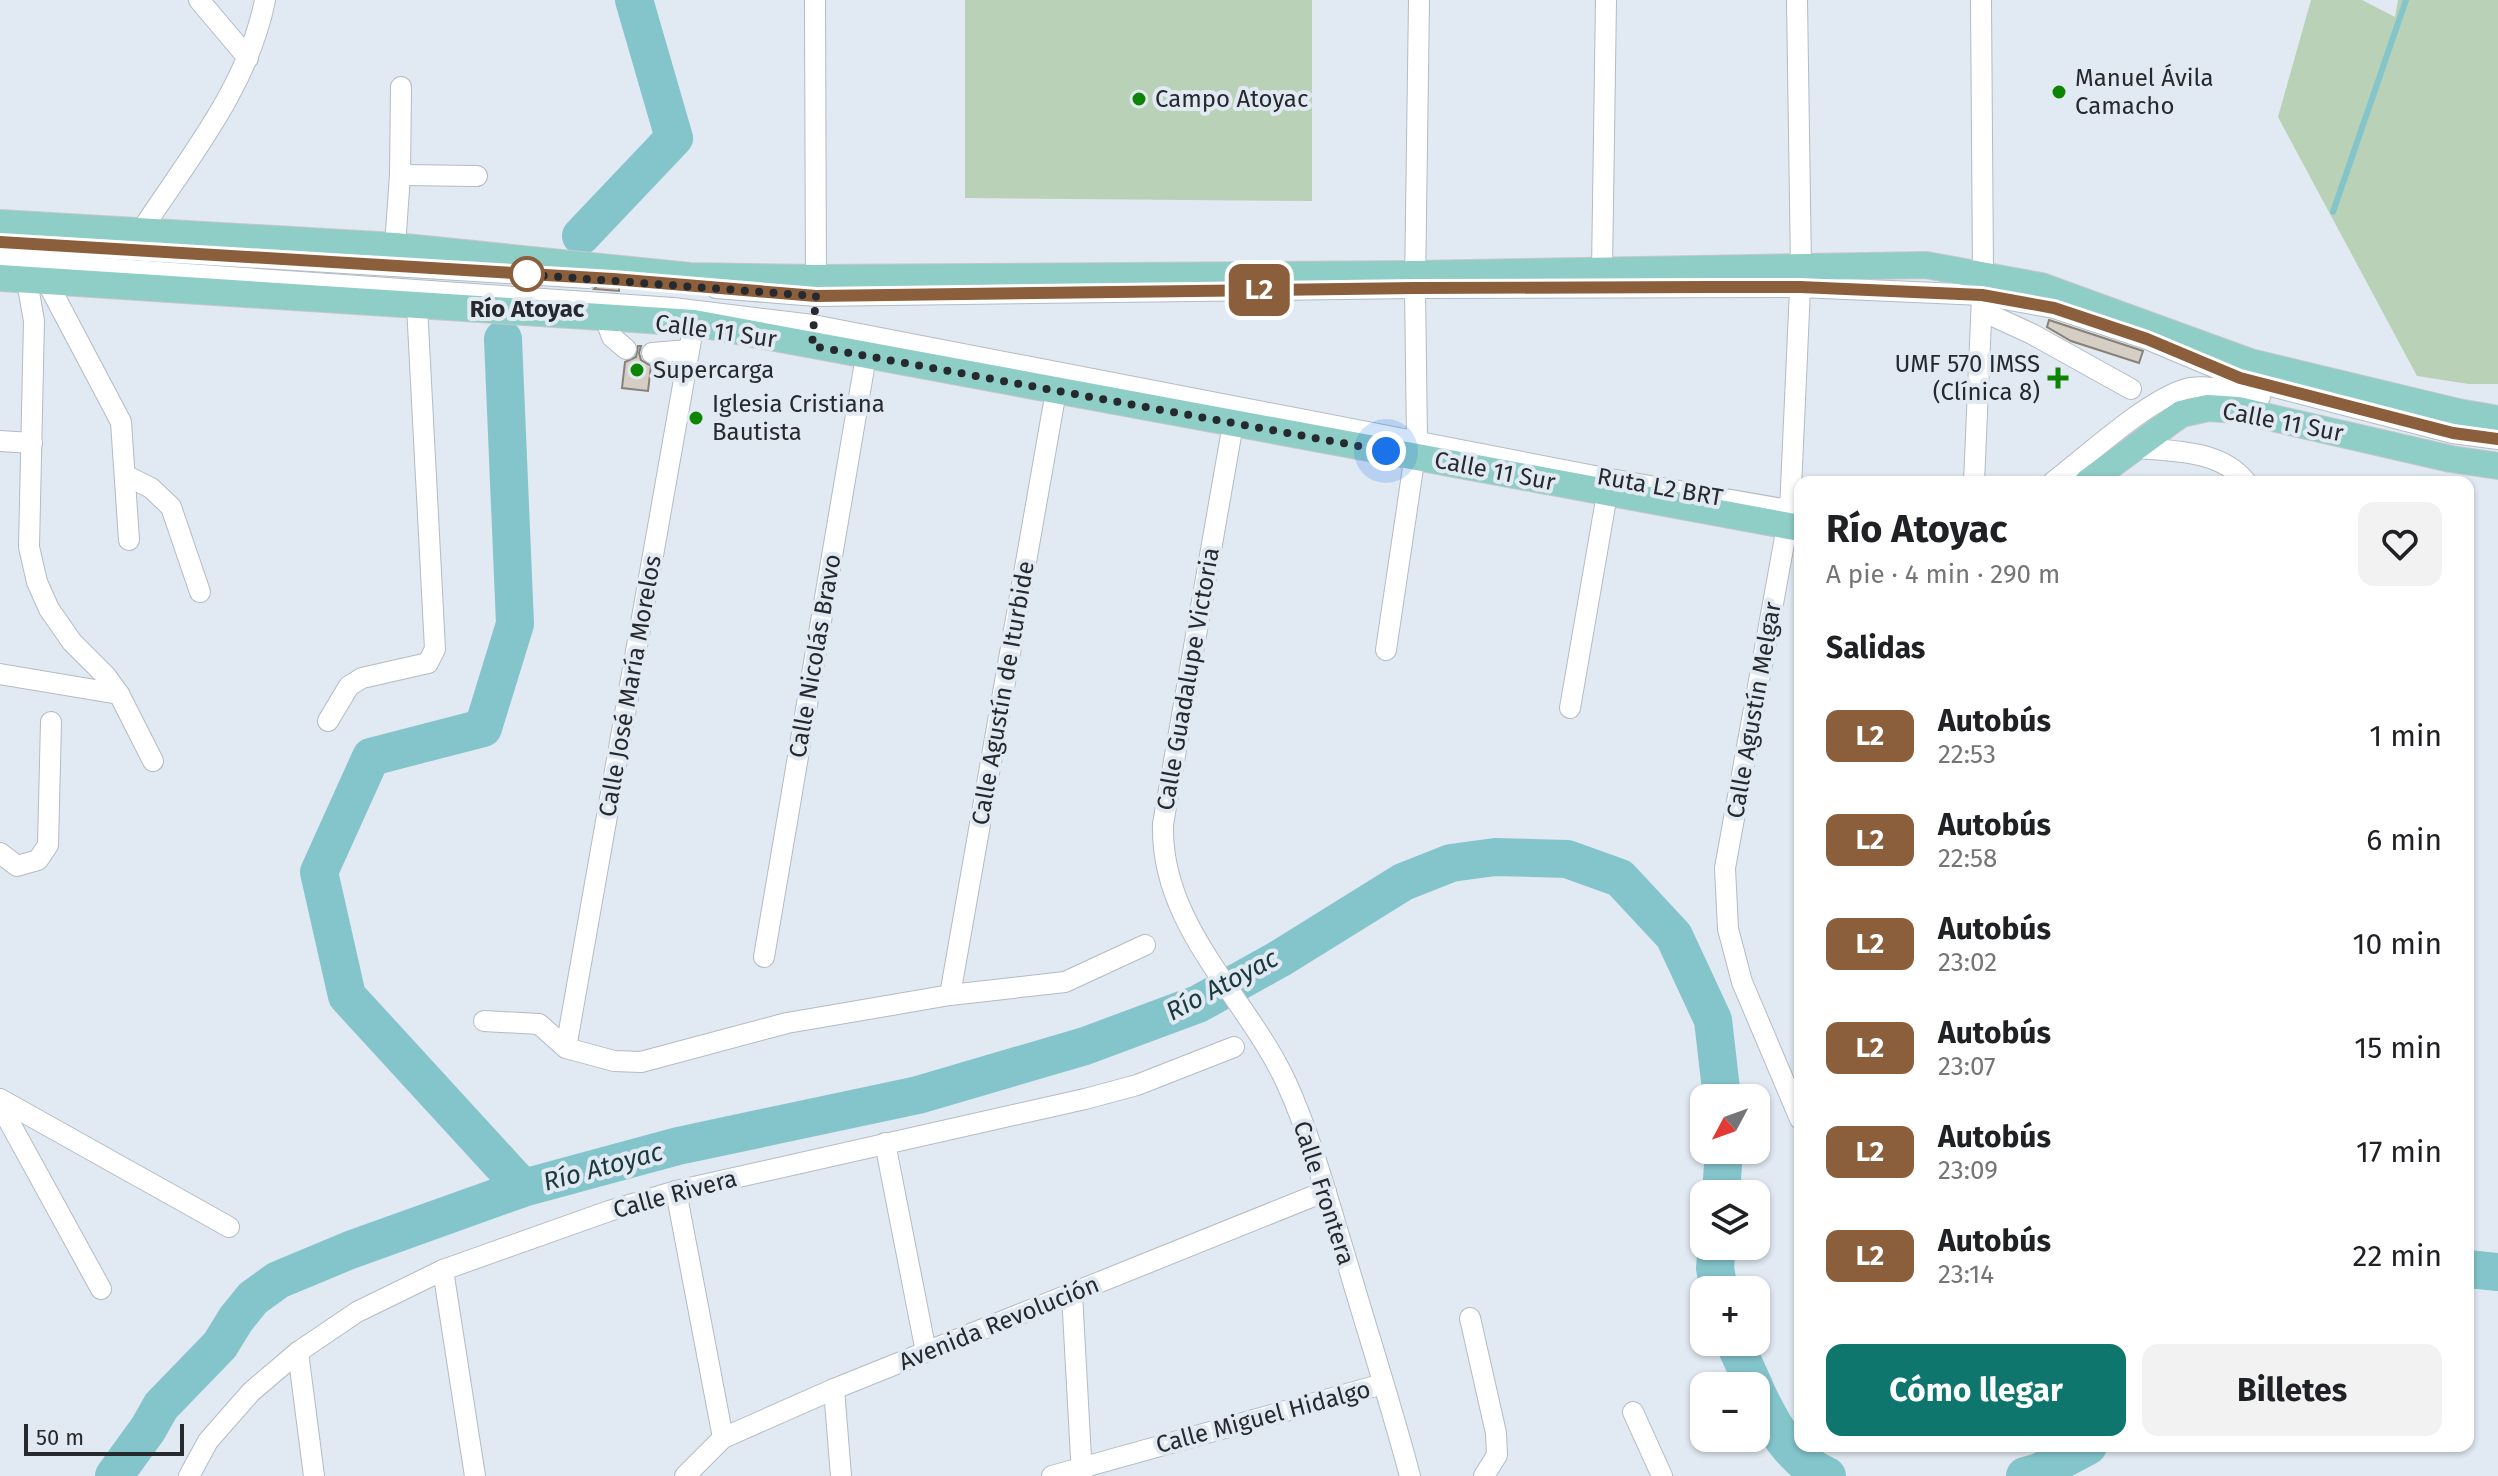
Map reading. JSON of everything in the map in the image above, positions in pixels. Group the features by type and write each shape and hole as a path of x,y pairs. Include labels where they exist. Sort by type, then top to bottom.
{"main road":[{"name":"Calle 11 Sur","path":"0,223 395,246 816,287 1415,281 1602,271 1800,277 1926,265 1982,293 2041,286 2250,362 2498,419"},
{"name":"Calle 11 Sur","path":"0,278 694,323 812,336 866,356 1233,424 1417,448 1607,494 1794,519"},
{"name":"Calle 11 Sur","path":"2096,476 2181,414 2208,408 2238,410 2451,459 2498,466"}],"street":[{"path":"199,0 248,58"},
{"path":"141,231 230,95 248,58 265,0"},
{"path":"812,336 816,287 815,0"},
{"path":"1386,650 1417,448 1415,281 1419,0"},
{"path":"1602,271 1606,0"},
{"name":"Calle Agustín Melgar","path":"1795,476 1800,277 1797,0"},
{"path":"1974,476 1982,293 1981,0"},
{"path":"395,246 401,87"},
{"path":"400,175 477,176"},
{"path":"0,242 613,279 816,287"},
{"name":"Ruta L2 BRT","path":"0,261 673,308 1794,519"},
{"path":"1415,281 1800,277"},
{"path":"37,281 29,547 37,582 60,626 119,694 153,761"},
{"path":"37,281 72,328 121,422 129,540"},
{"path":"1982,293 2010,322 2131,389"},
{"path":"1982,293 2054,308 2147,339 2240,378 2453,433 2498,439"},
{"path":"328,721 349,686 362,678 421,666 433,657 417,306"},
{"path":"605,318 612,337 626,349"},
{"path":"34,321 72,328"},
{"name":"Calle José María Morelos","path":"566,1048 694,323"},
{"path":"652,353 689,350"},
{"name":"Calle Nicolás Bravo","path":"764,957 866,356"},
{"path":"2061,476 2156,402 2188,388 2235,391 2452,444 2498,452"},
{"name":"Calle Agustín de Iturbide","path":"950,995 1056,391"},
{"name":"Calle Guadalupe Victoria","path":"1191,930 1169,882 1162,852 1163,824 1233,424"},
{"path":"0,441 32,443"},
{"path":"2136,448 2183,452 2224,462 2239,476"},
{"path":"125,475 151,488 171,507 200,592"},
{"path":"1570,708 1607,494"},
{"name":"Calle Agustín Melgar","path":"1794,519 1725,868 1728,929 1742,982 1794,1105"},
{"path":"0,674 119,694"},
{"path":"0,853 17,866 38,860 48,845 51,722"},
{"name":"Calle Frontera","path":"1191,930 1287,1084 1326,1191 1407,1475"},
{"path":"484,1021 539,1024 566,1048 614,1061 641,1062 774,1026 950,995 1065,982 1145,945"},
{"name":"Calle Rivera","path":"189,1476 208,1441 251,1392 298,1352 357,1312 443,1270 609,1211 676,1191 1085,1099 1137,1085 1234,1047"},
{"path":"0,1102 229,1227"},
{"path":"0,1102 101,1289"},
{"path":"885,1143 926,1352"},
{"path":"676,1191 723,1438"},
{"name":"Avenida Revolución","path":"685,1476 723,1438 834,1389 1326,1191"},
{"path":"443,1270 475,1476"},
{"path":"1072,1294 1082,1472"},
{"path":"1470,1318 1496,1433 1497,1455 1484,1476"},
{"path":"298,1352 314,1476"},
{"name":"Calle Miguel Hidalgo","path":"1052,1476 1082,1472 1383,1384"},
{"path":"834,1389 841,1476"},
{"path":"1633,1412 1662,1476"}],"green space":[{"name":"Campo Atoyac","path":"965,0 1312,0 1312,201 965,198"},
{"path":"2311,0 2362,0 2395,17 2398,0 2498,0 2498,384 2469,384 2417,376 2278,117"}],"building":[{"path":"600,283 619,285 619,291 594,289"},
{"path":"2049,320 2143,351 2139,363 2071,341 2047,327"},
{"name":"Supercarga","path":"638,346 641,346 641,360 651,366 648,391 622,388 625,362 636,357"}],"waterway":[{"name":"Río Atoyac","path":"581,236 674,138 634,0"},
{"path":"2333,212 2406,0"},
{"name":"Río Atoyac","path":"503,339 515,624 483,728 371,757 319,872 347,996 523,1188"},
{"name":"Río Atoyac","path":"114,1476 161,1406 220,1345 253,1298 278,1280 350,1250 523,1188 678,1146 918,1095 1085,1046 1198,1004 1279,959 1403,882 1451,863 1495,857 1567,859 1620,878 1674,936 1713,1020 1720,1084"},
{"name":"Río Atoyac","path":"1722,1180 1723,1164"},
{"name":"Río Atoyac","path":"1716,1260 1716,1276"},
{"name":"Río Atoyac","path":"2474,1270 2498,1272"},
{"name":"Río Atoyac","path":"1740,1356 1748,1372"},
{"name":"Río Atoyac","path":"1770,1419 1793,1451 1827,1476"},
{"name":"Río Atoyac","path":"2025,1476 2077,1452"}],"bus line":[{"name":"L2","path":"0,242 613,279 816,296 1711,287 1800,287 1982,295 2054,308 2147,339 2240,378 2453,433 2498,439"}],"place":[{"name":"Manuel Ávila Camacho","path":"2059,92"},
{"name":"Campo Atoyac","path":"1139,99"},
{"name":"Río Atoyac","path":"527,274"},
{"name":"Supercarga","path":"637,370"},
{"name":"UMF 570 IMSS (Clínica 8)","path":"2058,378"},
{"name":"Iglesia Cristiana Bautista","path":"696,418"}],"route":[{"path":"527,274 521,274 816,296 812,346 1386,451"}]}
